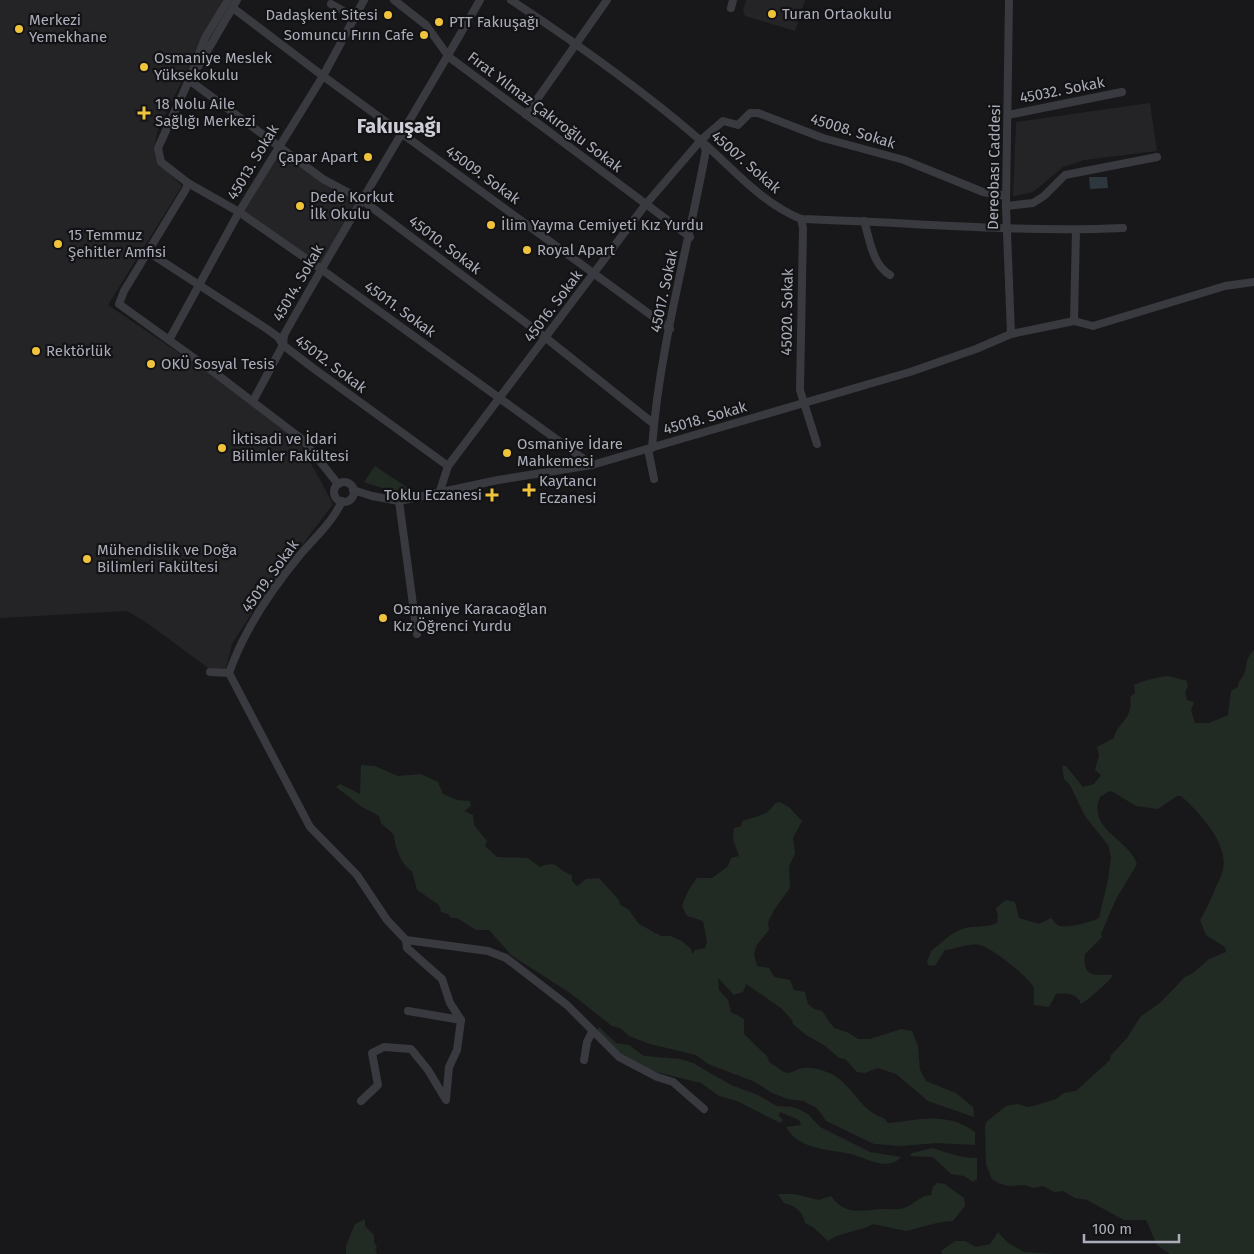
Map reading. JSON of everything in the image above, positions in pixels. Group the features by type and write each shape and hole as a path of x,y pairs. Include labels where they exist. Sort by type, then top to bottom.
{"street":[{"path":"189,80 205,38 228,0"},
{"path":"189,80 194,75 237,0"},
{"name":"45013. Sokak","path":"170,340 239,212 323,76 364,0"},
{"name":"Fırat Yılmaz Çakıroğlu Sokak","path":"394,0 426,25 449,57 690,236"},
{"name":"Fırat Yılmaz Çakıroğlu Sokak","path":"403,0 434,28 452,49"},
{"name":"45014. Sokak","path":"253,401 283,345 284,335 321,269 449,57 480,0"},
{"name":"45007. Sokak","path":"511,0 578,44 701,140 738,176 781,211 801,218 1006,228 1076,230 1123,228"},
{"path":"526,115 578,44 607,0"},
{"name":"Dereobası Caddesi","path":"1009,0 1006,228 1011,334"},
{"path":"331,4 354,17"},
{"name":"45009. Sokak","path":"233,8 323,76 670,329"},
{"name":"45010. Sokak","path":"189,80 323,179 362,200 546,338 654,424"},
{"name":"45011. Sokak","path":"189,80 158,148 161,162 188,183 239,212 321,269 592,465"},
{"name":"45032. Sokak","path":"1008,115 1122,92"},
{"name":"45008. Sokak","path":"701,140 722,121 738,124 750,113 758,113 823,138 904,160 983,192 1006,196"},
{"name":"45016. Sokak","path":"438,494 448,466 646,204 701,140"},
{"name":"45017. Sokak","path":"654,479 650,449 670,329 706,150 701,140"},
{"path":"1006,206 1032,203 1044,196 1065,175 1157,157"},
{"path":"188,183 118,304 253,401 303,440 338,484"},
{"name":"45020. Sokak","path":"801,218 800,390 803,405 817,444"},
{"path":"864,221 875,258 882,270 890,275"},
{"path":"1074,322 1076,230"},
{"name":"45012. Sokak","path":"148,252 267,329 283,345 448,466"},
{"name":"45018. Sokak","path":"353,490 399,501 498,480 592,465 803,405 967,352 1011,334 1074,322 1094,326 1225,286 1254,282"},
{"path":"347,482 353,490 351,498 342,501 335,495 335,489 338,484 347,482"},
{"name":"45019. Sokak","path":"228,673 237,648 261,608 300,556 335,516 342,501"},
{"path":"399,501 417,634"},
{"path":"210,672 228,673 310,827 357,875 387,920 406,940 408,948 442,979 450,1003 461,1020 457,1050 449,1068 446,1100 428,1070 411,1049 384,1047 372,1053 378,1085 361,1102"},
{"path":"406,940 488,951 506,958 567,1005 619,1057 638,1068 673,1082 704,1109"},
{"path":"408,1011 461,1020"},
{"path":"584,1060 587,1042 592,1032"}],"shaded area":[{"path":"0,0 223,0 158,129 154,148 159,163 182,186 108,305 222,382 300,443 333,504 257,605 232,644 226,669 211,670 147,623 127,611 0,618"},
{"name":"Turan Ortaokulu","path":"746,0 805,0 795,31 745,16 743,11"},
{"path":"1150,103 1157,151 1084,160 1063,167 1033,192 1013,196 1016,122"},
{"name":"Dede Korkut İlk Okulu","path":"279,145 362,200 321,269 239,212"},
{"path":"1089,177 1107,177 1108,188 1090,189"},
{"path":"375,466 411,490 388,490 364,482"},
{"path":"1254,650 1254,1254 1170,1254 1157,1245 1146,1220 1124,1220 1087,1200 1075,1198 1063,1191 1054,1192 1043,1186 1033,1188 1025,1185 1009,1186 992,1179 986,1164 985,1127 986,1122 1006,1106 1018,1104 1027,1107 1034,1106 1056,1099 1064,1093 1076,1091 1110,1060 1111,1055 1127,1038 1141,1016 1160,1003 1185,977 1193,973 1209,959 1226,952 1225,947 1206,935 1200,920 1221,876 1224,860 1217,839 1204,820 1181,796 1177,796 1158,809 1136,806 1109,791 1100,797 1097,808 1099,818 1110,833 1126,847 1137,864 1116,899 1101,934 1102,937 1085,954 1088,972 1096,975 1113,975 1081,1004 1071,994 1056,994 1049,1007 1034,1005 1034,988 1030,982 1000,956 980,945 945,950 935,966 928,965 927,962 931,951 954,933 966,928 997,923 996,908 1006,900 1015,902 1019,918 1039,924 1051,918 1056,924 1068,926 1086,923 1099,918 1111,857 1108,845 1085,816 1070,785 1064,779 1062,766 1066,766 1083,787 1094,784 1101,775 1095,770 1099,755 1097,747 1114,738 1118,728 1130,711 1130,697 1135,693 1134,685 1146,680 1166,676 1186,680 1188,686 1185,692 1187,700 1194,702 1191,710 1195,723 1209,723 1228,715 1231,691 1238,687 1245,672 1248,658"},
{"path":"361,765 375,766 398,776 421,774 438,782 443,794 457,800 470,801 471,806 464,811 473,815 474,825 487,841 485,846 497,857 528,858 540,867 551,864 555,865 572,875 572,881 577,886 586,879 599,878 619,900 620,905 628,909 639,924 661,936 671,936 682,941 690,948 693,954 695,950 705,948 707,942 703,921 687,916 682,906 688,891 697,878 712,878 728,866 731,858 739,856 733,839 734,828 741,826 742,821 769,811 775,803 780,802 789,807 802,821 793,838 795,853 789,867 790,888 768,922 769,930 756,946 754,955 757,966 769,968 774,977 790,980 794,990 805,992 808,1004 814,1009 822,1011 834,1028 849,1033 858,1039 870,1039 901,1029 912,1031 918,1046 920,1070 926,1081 956,1093 973,1107 974,1117 928,1101 896,1074 878,1068 865,1073 857,1072 845,1059 839,1058 824,1045 806,1035 793,1024 792,1020 781,1008 746,984 743,992 734,995 718,978 719,990 728,1000 731,1012 744,1019 744,1034 767,1056 769,1062 784,1072 814,1068 826,1072 844,1083 868,1109 884,1118 888,1123 933,1118 954,1121 975,1132 975,1145 936,1143 900,1146 874,1144 826,1121 817,1108 803,1101 788,1099 772,1093 755,1082 708,1064 696,1055 650,1044 629,1036 620,1028 612,1026 570,993 511,955 489,930 476,930 457,918 451,918 448,914 441,912 439,905 417,890 412,871 405,865 399,855 394,835 381,823 379,816 362,807 336,787 340,784 360,794"},
{"path":"599,1027 616,1043 629,1045 644,1056 680,1059 693,1063 731,1085 758,1095 777,1106 792,1107 808,1114 820,1127 870,1152 901,1157 896,1161 883,1164 851,1154 806,1144 792,1135 786,1127 801,1125 799,1120 780,1112 779,1116 783,1120 780,1123 737,1101 719,1096 701,1083 644,1069 622,1056 597,1031"},
{"path":"933,1148 960,1156 977,1158 977,1179 973,1182 964,1176 951,1174 933,1157 910,1156 912,1153"},
{"path":"937,1183 945,1184 964,1198 965,1206 953,1221 941,1222 906,1231 873,1224 828,1241 813,1227 805,1223 800,1212 795,1207 784,1203 778,1194 794,1194 819,1200 831,1196 843,1207 856,1211 902,1209 927,1195 931,1195 933,1187"},
{"path":"365,1219 365,1226 374,1235 377,1254 346,1254 346,1246 355,1224"},
{"path":"998,1232 1008,1243 1024,1252 1054,1254 942,1254 941,1251 955,1241 965,1241 976,1247 990,1244"}],"place":[{"name":"Turan Ortaokulu","path":"772,14"},
{"name":"Dadaşkent Sitesi","path":"388,15"},
{"name":"PTT Fakıuşağı","path":"439,22"},
{"name":"Merkezi Yemekhane","path":"19,29"},
{"name":"Somuncu Fırın Cafe","path":"424,35"},
{"name":"Osmaniye Meslek Yüksekokulu","path":"144,67"},
{"name":"18 Nolu Aile Sağlığı Merkezi","path":"144,113"},
{"name":"Çapar Apart","path":"368,157"},
{"name":"Dede Korkut İlk Okulu","path":"300,206"},
{"name":"İlim Yayma Cemiyeti Kız Yurdu","path":"491,225"},
{"name":"15 Temmuz Şehitler Amfisi","path":"58,244"},
{"name":"Royal Apart","path":"527,250"},
{"name":"Rektörlük","path":"36,351"},
{"name":"OKÜ Sosyal Tesis","path":"151,364"},
{"name":"İktisadi ve İdari Bilimler Fakültesi","path":"222,448"},
{"name":"Osmaniye İdare Mahkemesi","path":"507,453"},
{"name":"Kaytancı Eczanesi","path":"529,490"},
{"name":"Toklu Eczanesi","path":"492,495"},
{"name":"Mühendislik ve Doğa Bilimleri Fakültesi","path":"87,559"},
{"name":"Osmaniye Karacaoğlan Kız Öğrenci Yurdu","path":"383,618"}],"district":[{"name":"Fakıuşağı","path":"399,126"}]}
